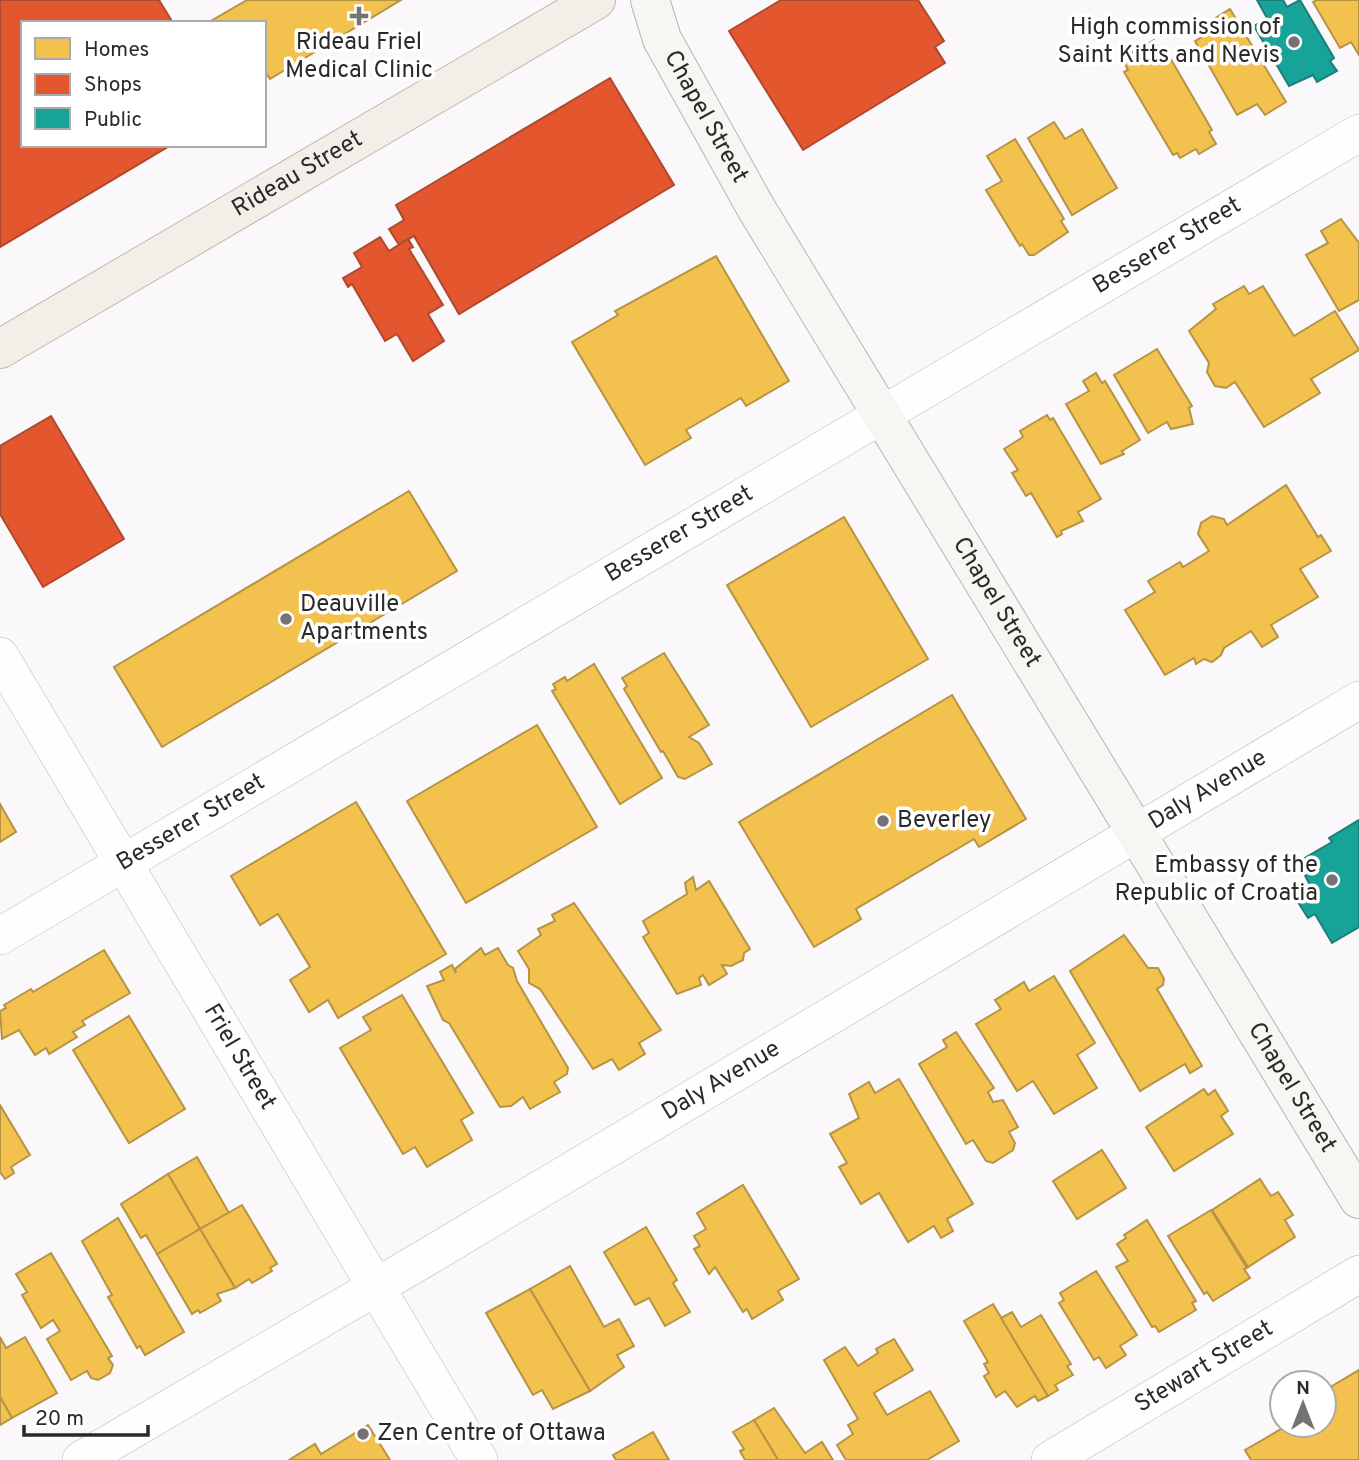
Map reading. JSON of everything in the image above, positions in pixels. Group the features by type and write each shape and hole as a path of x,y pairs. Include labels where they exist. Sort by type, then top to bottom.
{"main road":[{"name":"Rideau Street","path":"0,349 596,0"}],"street":[{"name":"Chapel Street","path":"650,0 662,39 743,184 884,413 1135,833 1307,1109 1359,1199"},
{"name":"Besserer Street","path":"0,936 124,860 182,830 1359,133"},
{"name":"Friel Street","path":"0,656 124,860 479,1460"},
{"name":"Daly Avenue","path":"81,1460 1359,700"},
{"name":"Stewart Street","path":"1050,1460 1359,1274"}],"building: Homes":[{"path":"247,0 401,0 270,79 266,73 266,21 211,21"},
{"path":"1359,0 1359,55 1351,42 1340,48 1313,2"},
{"path":"1230,9 1286,102 1265,115 1257,104 1237,115 1195,41 1205,35 1198,29"},
{"path":"1154,40 1160,51 1165,49 1212,130 1209,132 1216,144 1199,154 1196,149 1180,158 1177,153 1173,155 1124,72 1128,70 1122,58"},
{"path":"1054,122 1065,139 1082,129 1117,188 1072,215 1028,138"},
{"path":"1015,139 1064,219 1061,221 1068,232 1034,255 1029,255 1022,244 1020,246 986,190 1002,181 987,156"},
{"path":"1341,219 1359,243 1359,300 1339,311 1306,255 1328,243 1321,231"},
{"path":"716,256 789,381 746,406 741,398 686,430 691,438 645,465 572,342 618,315 615,311"},
{"path":"1244,286 1249,294 1263,286 1294,336 1335,311 1359,350 1311,379 1320,393 1264,427 1235,382 1226,388 1215,386 1207,372 1209,363 1189,331 1216,309 1213,304"},
{"path":"1157,349 1192,406 1189,408 1193,424 1171,429 1167,422 1148,433 1114,375"},
{"path":"1096,373 1102,383 1105,381 1140,440 1122,451 1124,454 1101,464 1066,404 1089,391 1083,381"},
{"path":"1047,415 1050,420 1053,418 1101,499 1078,512 1083,521 1061,531 1062,534 1057,537 1031,493 1026,496 1012,473 1018,470 1004,449 1023,437 1020,431"},
{"path":"1286,485 1318,537 1321,535 1331,551 1300,569 1318,597 1271,625 1278,637 1262,647 1251,631 1224,648 1221,655 1212,662 1204,659 1196,664 1194,658 1165,675 1125,610 1155,592 1148,581 1180,562 1183,567 1209,551 1198,534 1201,523 1212,516 1224,519 1227,525"},
{"name":"Deauville Apartments","path":"409,491 457,571 162,747 114,667"},
{"path":"844,517 928,659 811,727 727,585"},
{"path":"664,653 709,725 689,737 699,743 712,764 685,779 678,777 663,751 661,752 624,689 627,686 622,678"},
{"path":"594,664 662,778 620,804 552,691 556,689 553,684 565,677 567,681"},
{"name":"Beverley","path":"952,695 1026,819 979,847 974,839 856,909 861,919 814,947 739,822"},
{"path":"537,725 597,827 466,903 407,801"},
{"path":"356,802 446,954 338,1018 328,1000 309,1012 290,980 310,967 278,914 260,925 231,876"},
{"path":"0,804 16,832 0,842"},
{"path":"693,877 696,890 709,881 750,949 744,953 743,960 731,966 722,965 727,974 709,985 703,975 699,978 701,985 677,994 643,937 649,933 643,921 687,894 685,883"},
{"path":"574,903 661,1030 639,1043 645,1054 619,1070 612,1059 593,1069 540,989 529,983 529,969 518,951 541,935 538,929 555,921 552,915"},
{"path":"1124,935 1148,968 1158,968 1164,979 1163,985 1157,989 1202,1066 1190,1073 1185,1064 1140,1091 1070,971"},
{"path":"481,948 485,955 498,948 508,965 513,968 517,981 568,1068 567,1074 554,1082 560,1092 530,1109 523,1097 511,1106 500,1107 449,1023 443,1020 427,986 444,980 440,972 452,965 456,973 455,969"},
{"path":"104,950 130,993 82,1021 85,1025 73,1032 77,1037 49,1054 46,1048 35,1055 19,1030 2,1039 0,1011 6,1008 4,1005 31,989 33,992"},
{"path":"1054,976 1095,1043 1077,1055 1097,1088 1054,1114 1033,1081 1017,1091 976,1024 1001,1009 995,1000 1024,982 1029,991"},
{"path":"402,995 473,1113 461,1120 472,1140 427,1167 415,1147 403,1154 340,1048 371,1030 363,1017"},
{"path":"129,1016 185,1109 129,1143 73,1050"},
{"path":"956,1032 994,1088 988,1092 993,1102 1003,1100 1018,1127 1009,1132 1015,1143 1013,1150 993,1163 986,1161 973,1140 966,1144 919,1064 947,1047 943,1040"},
{"path":"899,1079 973,1204 947,1219 953,1231 941,1238 934,1226 908,1242 879,1193 861,1204 839,1167 847,1163 830,1134 859,1118 849,1094 869,1082 875,1093"},
{"path":"1204,1089 1208,1095 1215,1090 1228,1111 1221,1116 1233,1134 1174,1171 1146,1127"},
{"path":"0,1105 30,1155 11,1167 14,1173 5,1179 0,1172"},
{"path":"1102,1150 1126,1188 1077,1219 1053,1181"},
{"path":"197,1157 229,1213 200,1229 168,1174"},
{"path":"168,1174 200,1229 157,1254 146,1235 141,1238 121,1204"},
{"path":"1260,1179 1271,1196 1278,1192 1293,1215 1285,1220 1295,1237 1248,1267 1212,1210"},
{"path":"743,1185 799,1279 778,1291 783,1300 752,1319 747,1309 743,1312 715,1267 709,1274 694,1249 700,1246 694,1236 706,1229 697,1213"},
{"path":"242,1205 277,1264 270,1268 272,1271 252,1283 249,1279 235,1288 200,1229"},
{"path":"1211,1210 1247,1268 1244,1269 1250,1278 1213,1301 1207,1292 1204,1294 1168,1236"},
{"path":"118,1218 184,1332 145,1355 140,1346 137,1348 108,1297 112,1295 82,1241"},
{"path":"1147,1220 1196,1301 1192,1303 1196,1310 1159,1332 1155,1326 1152,1327 1116,1267 1128,1261 1117,1244 1126,1238 1124,1235"},
{"path":"646,1227 677,1280 673,1283 690,1312 665,1326 649,1298 635,1305 604,1252"},
{"path":"200,1229 235,1288 217,1294 221,1301 200,1313 198,1310 192,1314 157,1254"},
{"path":"51,1253 112,1356 108,1358 113,1365 110,1373 98,1380 91,1378 87,1371 71,1380 47,1339 60,1331 53,1320 41,1328 22,1295 27,1292 16,1274"},
{"path":"570,1266 604,1327 619,1319 634,1346 617,1355 624,1367 590,1391 530,1289"},
{"path":"1096,1271 1137,1335 1120,1346 1126,1355 1106,1368 1099,1357 1094,1360 1059,1303 1064,1300 1060,1293"},
{"path":"530,1289 590,1391 553,1409 542,1390 533,1395 486,1313"},
{"path":"993,1304 1048,1396 1038,1401 1035,1396 1017,1407 1005,1391 996,1397 984,1376 989,1373 984,1364 988,1362 964,1321"},
{"path":"1012,1312 1021,1327 1041,1315 1071,1364 1067,1366 1073,1375 1055,1385 1058,1390 1048,1396 1001,1318"},
{"path":"0,1337 6,1348 25,1337 57,1393 12,1418 0,1397"},
{"path":"894,1339 913,1370 874,1393 887,1415 930,1391 959,1441 927,1460 846,1460 837,1445 853,1434 848,1425 858,1419 824,1360 845,1347 858,1366 878,1353 876,1349"},
{"path":"1359,1370 1359,1460 1251,1460 1245,1450 1268,1437 1268,1439 1338,1439 1338,1382"},
{"path":"0,1397 12,1418 0,1425"},
{"path":"774,1408 805,1453 822,1442 833,1460 778,1460 754,1420"},
{"path":"754,1420 778,1460 745,1460 740,1451 744,1449 733,1432"},
{"name":"Zen Centre of Ottawa","path":"368,1425 390,1460 289,1460 315,1444 321,1454"},
{"path":"653,1432 669,1460 616,1460 613,1455"}],"building: Shops":[{"path":"0,0 159,0 172,21 21,21 21,147 168,147 0,247"},
{"path":"781,0 918,0 944,41 935,47 945,63 803,150 729,31"},
{"path":"610,78 674,185 459,314 414,236 399,245 389,229 404,220 396,205"},
{"path":"380,237 389,251 408,239 413,247 409,249 443,305 428,314 444,341 413,361 397,334 385,341 352,284 348,287 343,278 362,267 354,253"},
{"path":"51,416 124,539 43,587 0,514 0,446"}],"building: Public":[{"name":"High commission of Saint Kitts and Nevis","path":"1257,0 1283,0 1287,7 1300,0 1334,58 1330,61 1337,71 1317,82 1313,75 1289,86 1254,26 1267,18"},
{"name":"Embassy of the Republic of Croatia","path":"1359,820 1359,927 1332,943 1315,914 1308,918 1296,899 1312,889 1298,862 1332,842 1329,838"}],"place":[{"name":"Rideau Friel Medical Clinic","path":"359,16"},
{"name":"High commission of Saint Kitts and Nevis","path":"1294,42"},
{"name":"Deauville Apartments","path":"286,619"},
{"name":"Beverley","path":"883,821"},
{"name":"Embassy of the Republic of Croatia","path":"1332,880"},
{"name":"Zen Centre of Ottawa","path":"363,1434"}]}
